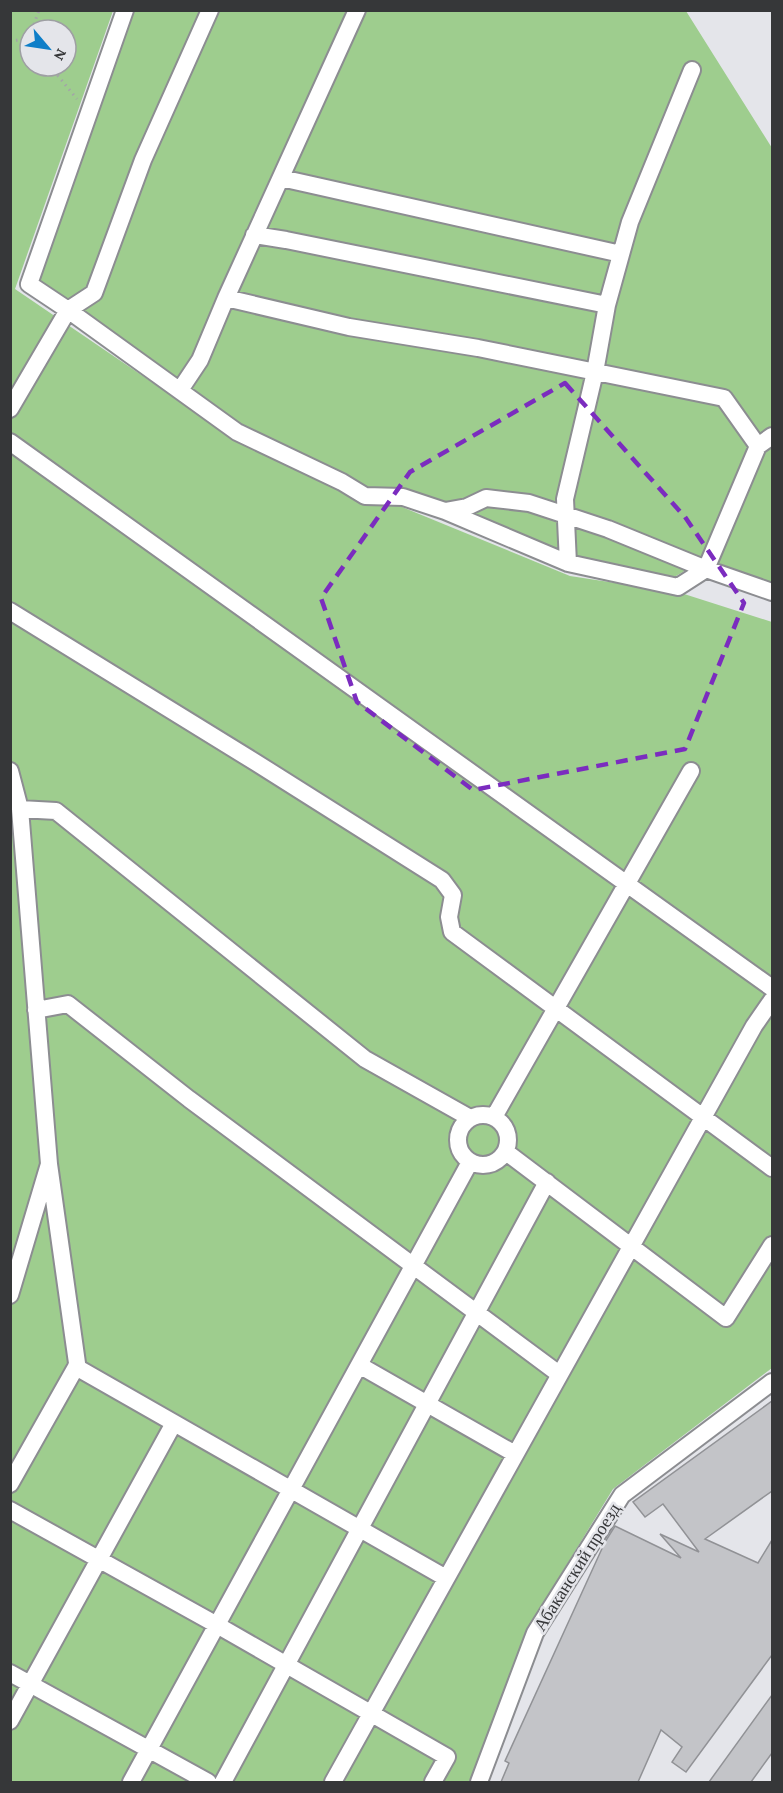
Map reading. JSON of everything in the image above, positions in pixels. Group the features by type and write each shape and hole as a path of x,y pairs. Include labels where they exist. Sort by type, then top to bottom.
{"lane":[{"path":"125,10 29,284 237,432 342,482 365,496 403,497 568,563 678,587 706,568 758,446 772,436"},
{"path":"10,409 68,310 94,293 143,160 210,10"},
{"path":"180,390 200,360 254,235 357,10"},
{"path":"568,563 565,499 595,372 607,305 630,222 692,70"},
{"path":"281,178 621,254"},
{"path":"254,235 607,305"},
{"path":"226,298 349,327 478,348 724,398 758,446"},
{"path":"10,442 772,988"},
{"path":"445,512 467,507 486,498 529,502 772,592"},
{"path":"10,611 441,879 453,895 449,917 452,932 772,1168"},
{"path":"10,771 20,808 49,1164 76,1367 10,1484"},
{"path":"494,1117 691,771"},
{"path":"20,808 57,811 365,1059 470,1118"},
{"path":"333,1782 703,1116 754,1026 772,1000"},
{"path":"36,1010 68,1004 189,1099 559,1374"},
{"path":"486,1114 494,1117 506,1128 508,1144 506,1152 494,1163 478,1165 470,1162 459,1149 459,1132 463,1124 477,1115 486,1114"},
{"path":"506,1152 726,1318 772,1245"},
{"path":"131,1782 470,1162"},
{"path":"10,1295 49,1164"},
{"path":"223,1782 547,1182"},
{"path":"359,1365 515,1454"},
{"path":"76,1367 446,1578"},
{"name":"Абаканский проезд","path":"479,1782 535,1633 622,1496 772,1382"},
{"path":"10,1721 174,1423"},
{"path":"10,1510 218,1625 447,1757 433,1782"},
{"path":"10,1673 208,1782"}],"path":[{"path":"60,78 88,114"}],"highlighted area":[{"path":"565,383 685,517 744,603 685,749 473,790 357,702 321,598 410,472"}],"green space":[{"path":"11,11 113,11 15,289 234,438 570,576 681,593 772,622 772,1368 613,1489 525,1633 474,1782 11,1782"},
{"path":"132,11 686,11 772,148 772,585 698,563 671,579 576,559 370,491 240,427 41,286 41,268"}],"building":[{"path":"772,1401 772,1491 705,1539 758,1563 772,1540 772,1655 686,1772 672,1762 682,1747 661,1730 638,1782 501,1782 509,1763 505,1761 605,1542 615,1526 681,1558 660,1534 699,1552 663,1504 645,1517 633,1502"},
{"path":"772,1695 772,1753 751,1782 709,1782"}]}
